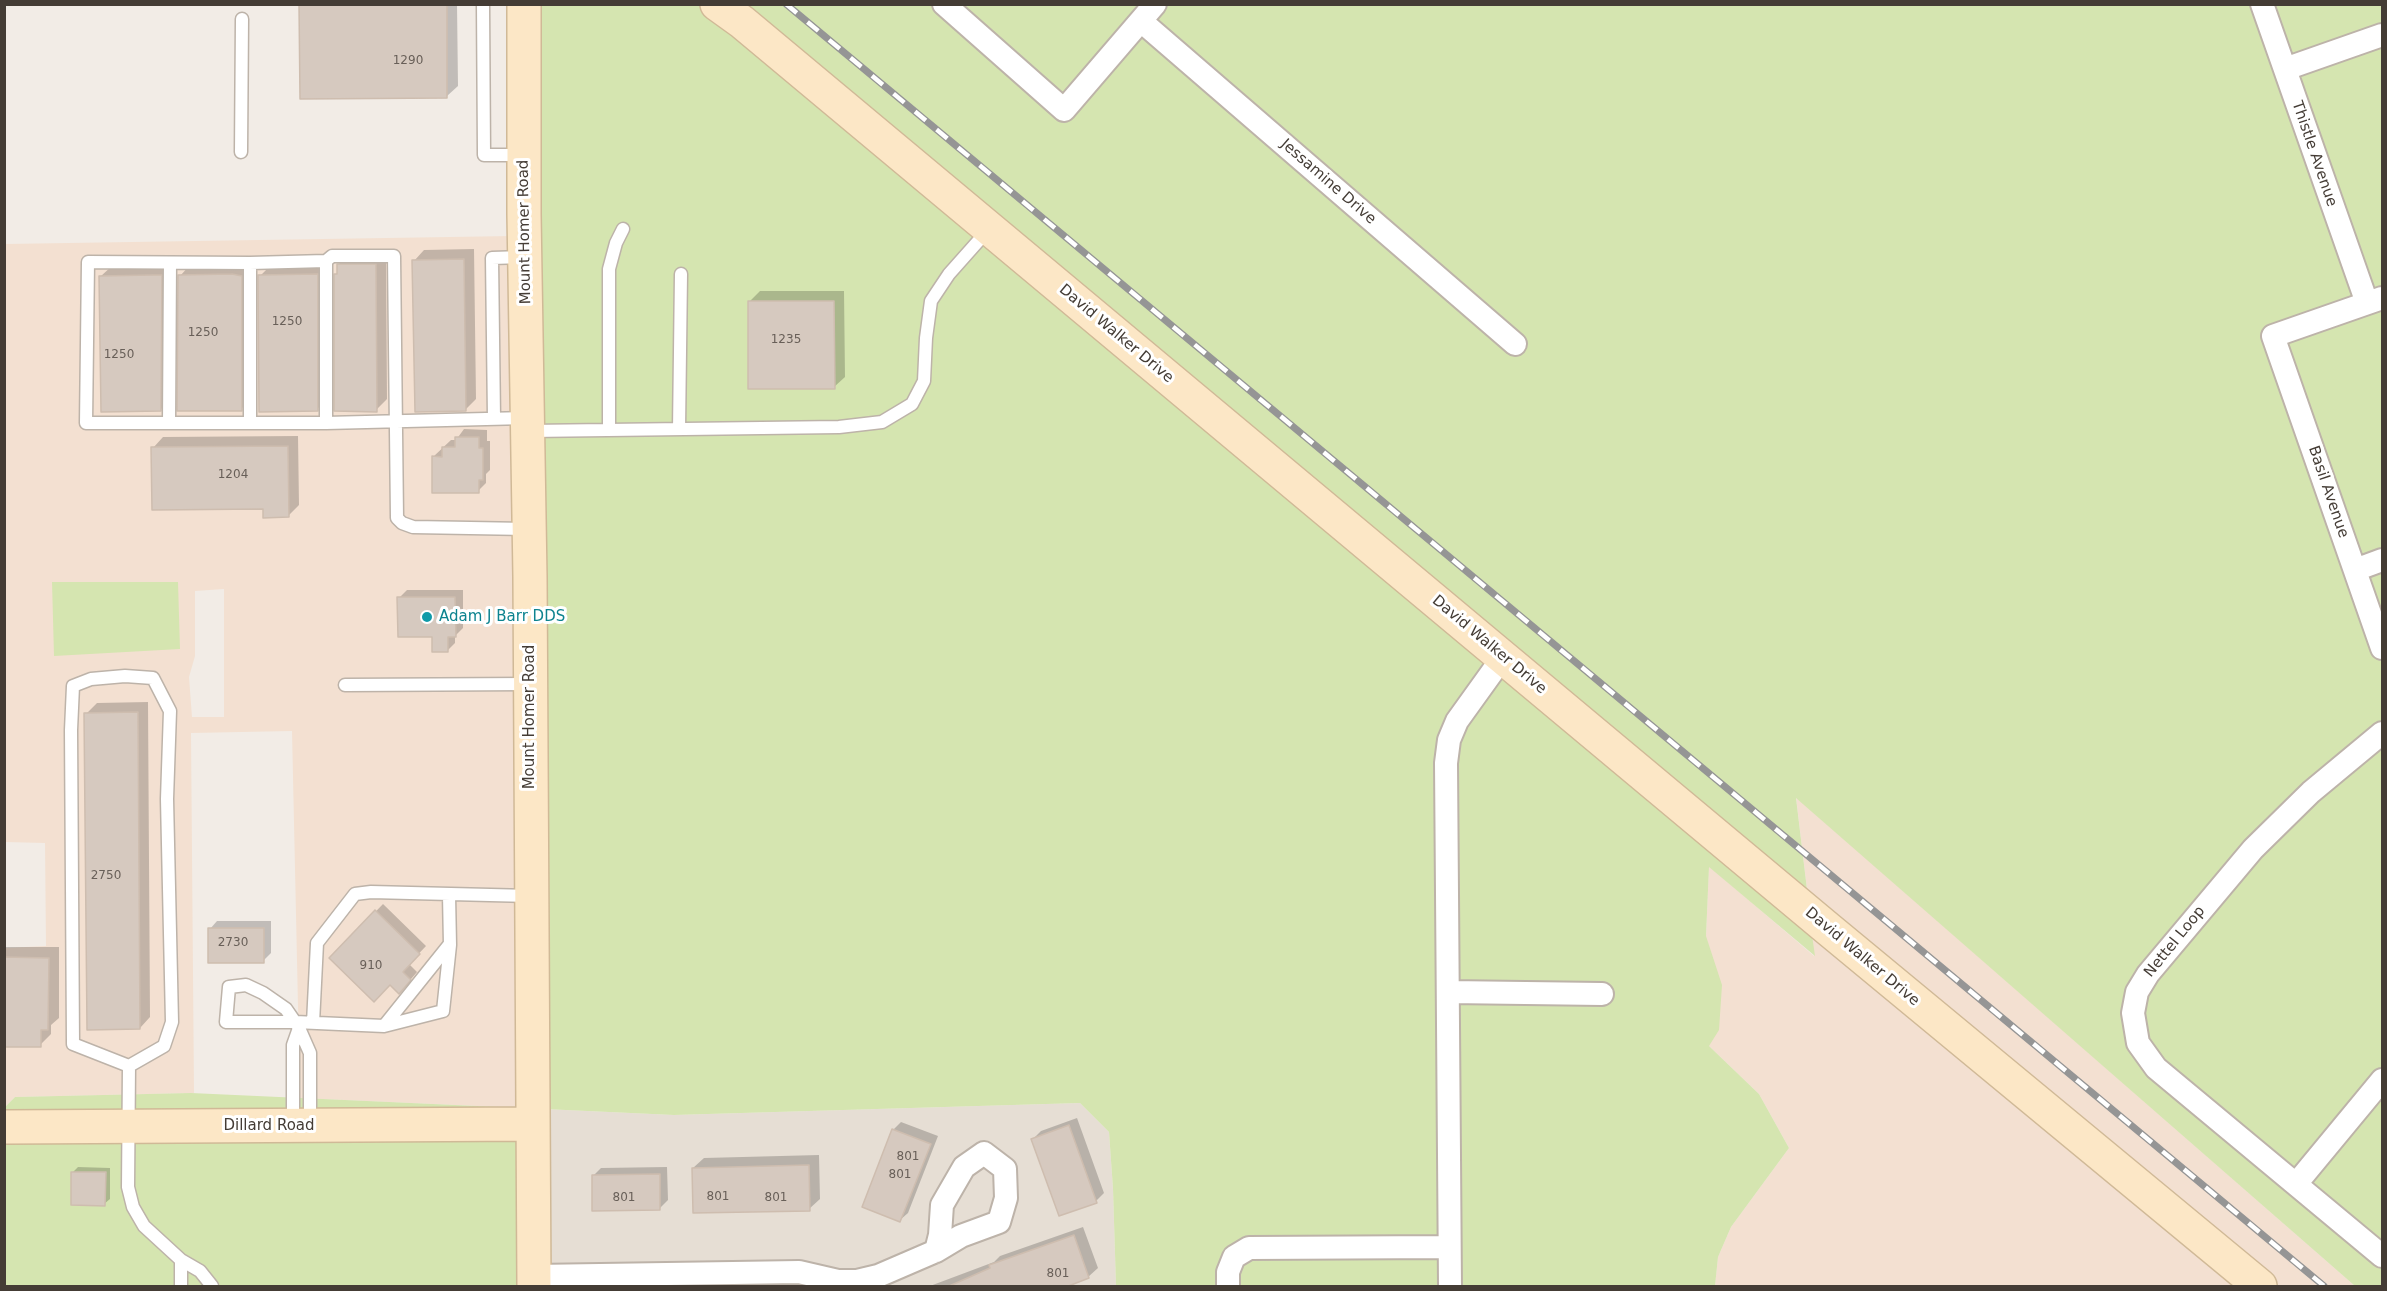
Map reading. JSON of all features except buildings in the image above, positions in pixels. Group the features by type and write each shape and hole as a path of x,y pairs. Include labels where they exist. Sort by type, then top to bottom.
{"street":[{"name":"Mount Homer Road","path":"524,4 524,257 529,530 534,1281"},
{"name":"David Walker Drive","path":"717,4 742,22 2253,1284"},
{"path":"944,4 1064,110 1148,13"},
{"name":"Thistle Avenue","path":"2262,4 2375,300"},
{"name":"Jessamine Drive","path":"1148,13 1515,344"},
{"path":"2285,69 2382,35"},
{"name":"Basil Avenue","path":"2375,300 2273,336 2382,648"},
{"path":"2355,570 2382,560"},
{"path":"1450,1287 1446,764 1449,740 1456,721 1503,657"},
{"name":"Nettel Loop","path":"2382,733 2311,792 2253,849 2148,974 2137,992 2133,1012 2134,1033 2149,1060 2382,1256"},
{"path":"1449,992 1602,994"},
{"path":"2296,1184 2382,1080"},
{"name":"Dillard Road","path":"4,1127 533,1124"},
{"path":"1228,1287 1228,1272 1234,1257 1249,1248 1449,1247"},
{"path":"534,1281 799,1272 838,1281 857,1281 878,1276 936,1251"}],"lane":[{"path":"483,4 484,155 524,155"},
{"path":"241,152 242,19"},
{"path":"609,430 609,269 623,228"},
{"path":"529,530 413,527 402,523 397,518 397,421 394,256 332,256 326,261 250,263 88,262 86,423 326,423 397,421 494,419 527,424 609,430 839,427 882,422 912,404 924,381 931,301 949,274 989,228"},
{"path":"494,419 492,258 524,257"},
{"path":"326,261 326,423"},
{"path":"169,423 170,262"},
{"path":"250,263 250,423"},
{"path":"680,429 681,274"},
{"path":"125,676 153,678 170,711 167,799 172,1022 164,1046 129,1066 73,1044 71,730 73,686 91,679 125,676"},
{"path":"345,685 530,684"},
{"path":"313,1023 317,944 355,894 371,892 531,896"},
{"path":"301,1125 310,1053 297,1025 286,1010 263,993 246,985 229,987 226,1022 297,1025 313,1023 384,1026 443,1011 450,945 449,895"},
{"path":"384,1026 450,945"},
{"path":"297,1025 293,1045 301,1125"},
{"path":"129,1066 128,1187 133,1207 144,1226 181,1260 200,1271 212,1287"},
{"path":"181,1260 181,1287"}],"shaded area":[{"path":"513,236 521,1108 300,1098 292,731 191,733 194,1093 15,1097 5,1107 5,948 46,946 45,843 5,842 5,244","holes":["224,589 224,717 192,717 189,677 195,656 195,591"]},
{"path":"1796,797 2355,1286 2277,1286 1808,898"},
{"path":"1709,866 1814,956 1811,928 2244,1286 1715,1286 1718,1257 1731,1227 1789,1148 1759,1094 1709,1046 1706,936"},
{"path":"1080,1103 1109,1132 1116,1286 546,1286 544,1109 674,1115"}],"green space":[{"path":"539,5 699,5 735,29 1811,928 1815,956 1709,867 1706,936 1722,985 1719,1030 1709,1046 1759,1094 1789,1148 1731,1227 1718,1257 1715,1286 1116,1286 1109,1132 1080,1103 674,1115 544,1109"},
{"path":"735,5 2382,5 2382,1286 2355,1286 1796,798 1808,898"},
{"path":"52,582 178,582 180,649 54,656"},
{"path":"191,1093 521,1108 5,1118 5,1107 15,1097"},
{"path":"521,1134 523,1286 5,1286 4,1137"}],"railway":[{"path":"786,4 2324,1286"}],"place":[{"name":"Adam J Barr DDS","path":"427,617"}]}
